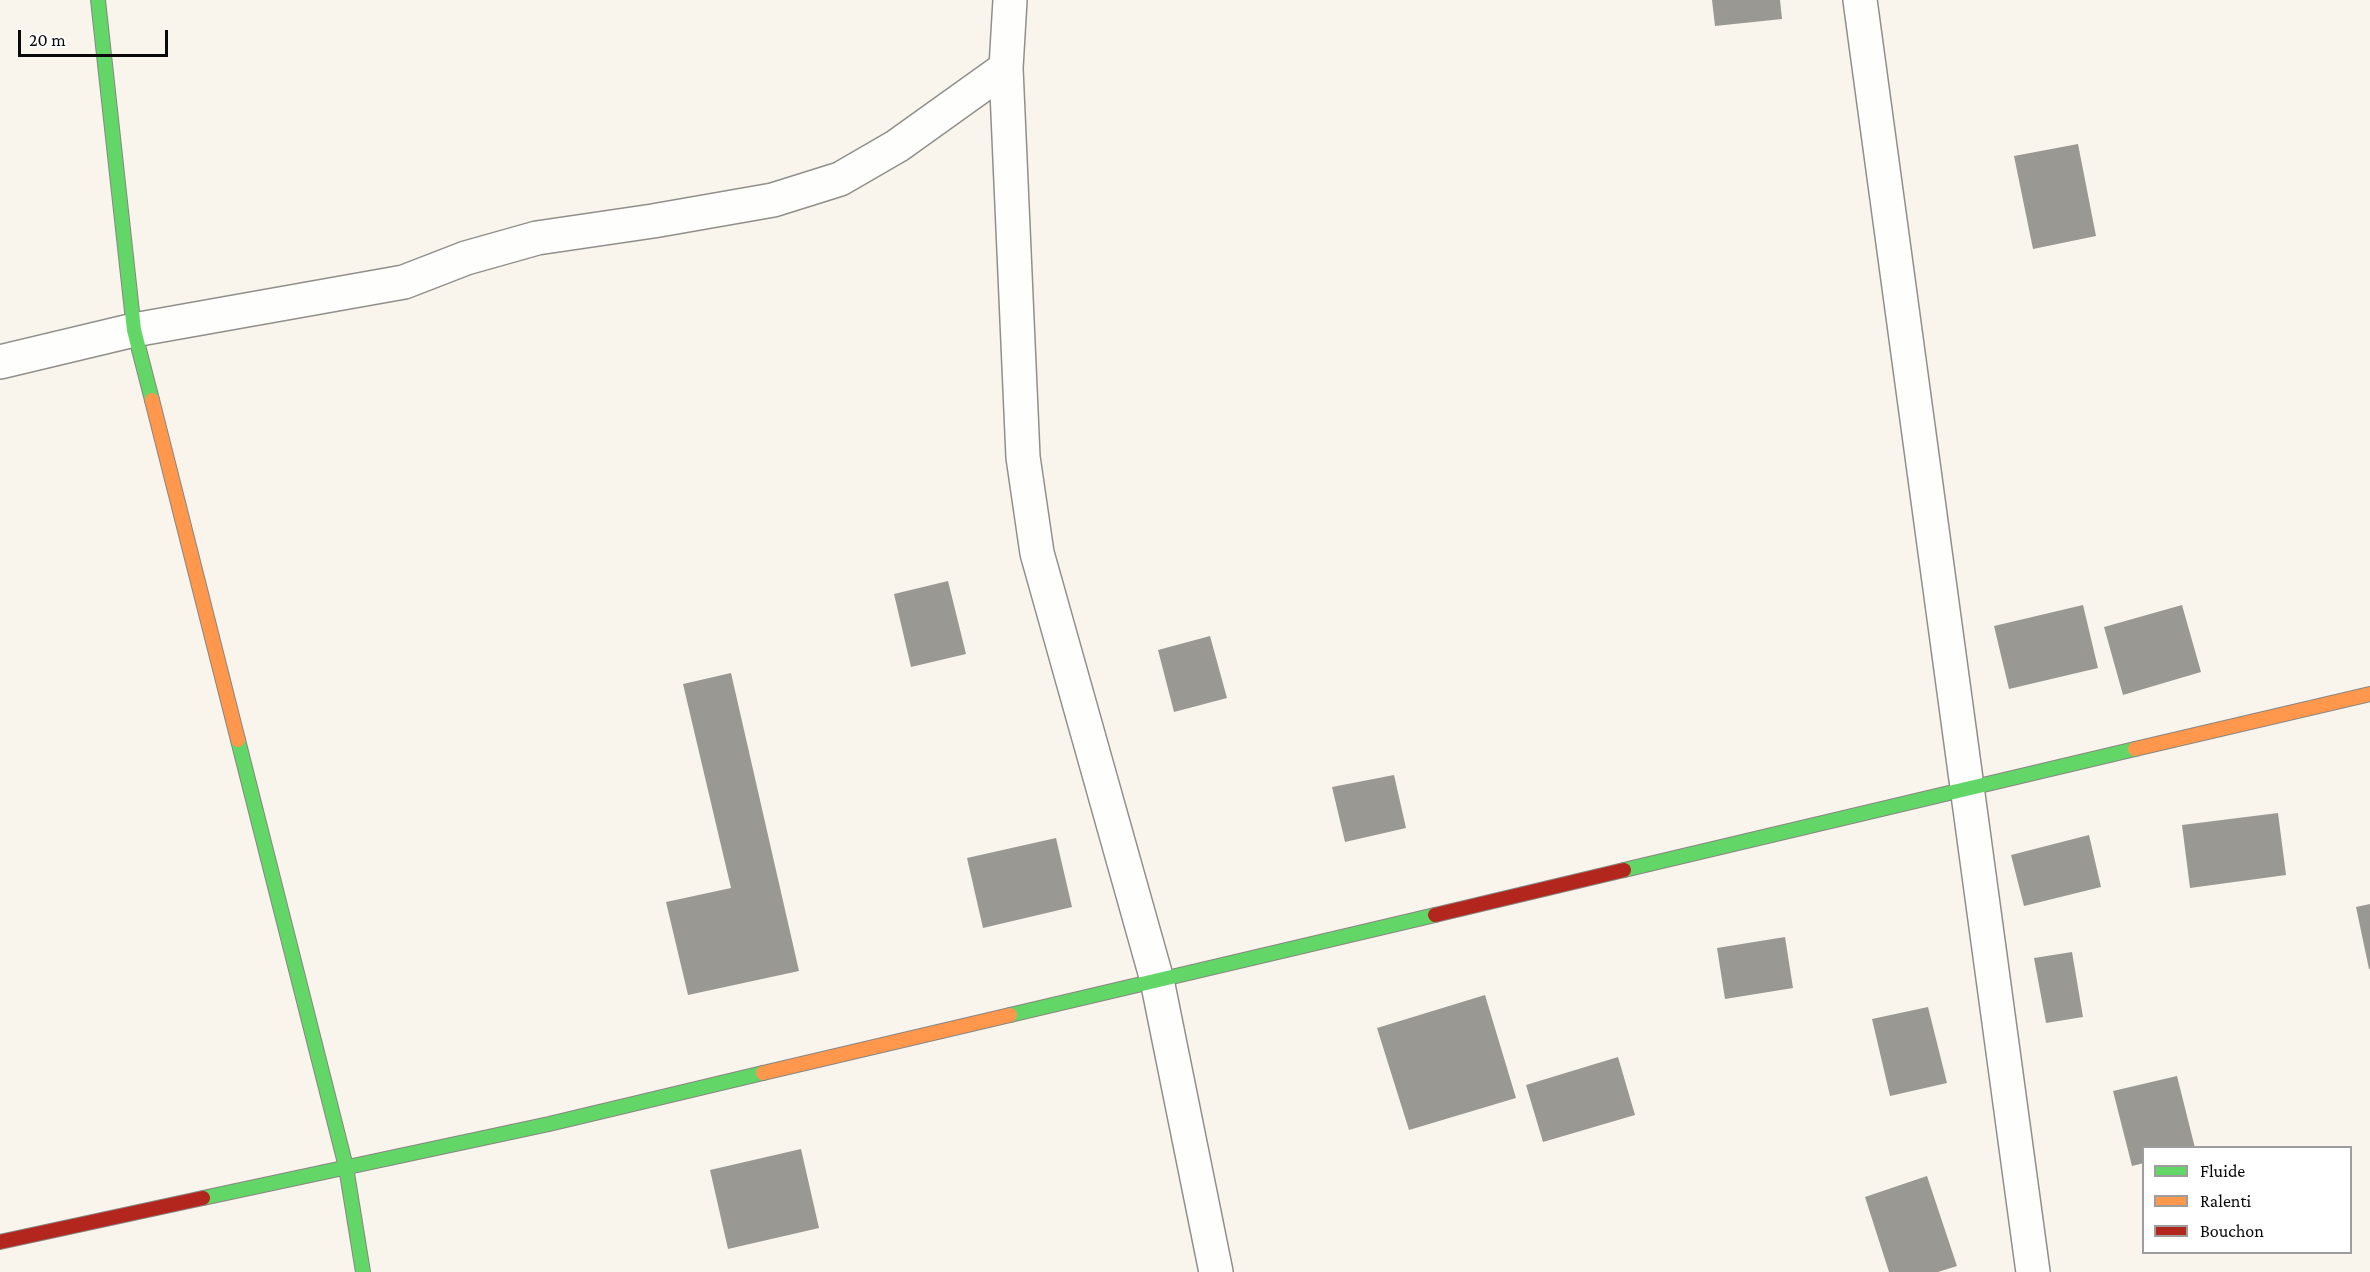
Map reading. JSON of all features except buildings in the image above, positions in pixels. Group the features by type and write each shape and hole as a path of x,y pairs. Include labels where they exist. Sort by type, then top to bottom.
{"street":[{"path":"98,0 134,330 346,1167 363,1272"},
{"path":"1010,0 1006,68 1023,457 1037,553 1157,980 1216,1272"},
{"path":"1860,0 1966,789 2034,1272"},
{"path":"0,362 134,330 404,282 466,258 537,238 653,221 784,196 840,179 897,146 1006,68"},
{"path":"0,1242 549,1124 2370,694"}],"traffic: fast":[{"path":"98,0 134,330 152,400"},
{"path":"238,740 346,1167 363,1272"},
{"path":"1624,870 2135,749"},
{"path":"1010,1015 1435,915"},
{"path":"203,1198 549,1124 763,1073"}],"traffic: slow":[{"path":"152,400 238,740"},
{"path":"2135,749 2370,694"},
{"path":"763,1073 1010,1015"}],"traffic: jam":[{"path":"1435,915 1624,870"},
{"path":"0,1242 203,1198"}]}
